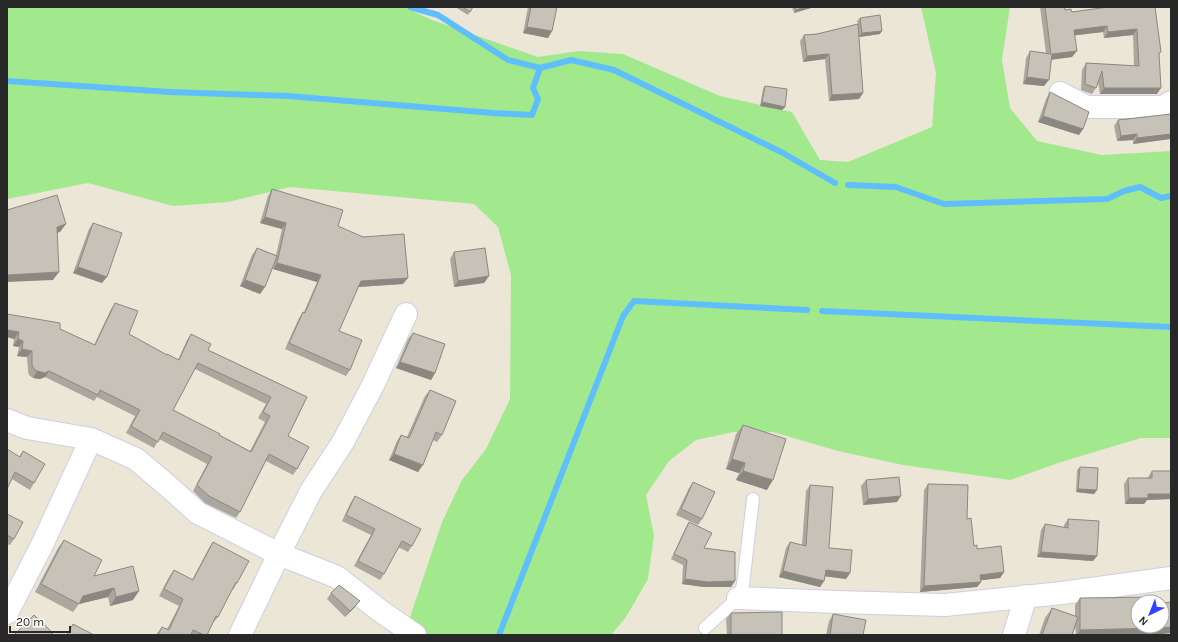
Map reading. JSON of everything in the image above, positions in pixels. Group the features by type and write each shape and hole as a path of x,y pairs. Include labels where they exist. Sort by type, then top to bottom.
{"street":[{"path":"1060,93 1087,107 1164,107 1171,102"},
{"path":"240,635 311,491 343,442 373,385 406,314"},
{"path":"7,420 27,428 90,439 136,459 170,487 198,513 279,554 337,577 414,635"},
{"path":"7,613 42,545 90,439"},
{"path":"738,598 945,605 1171,578"},
{"path":"1014,635 1026,596"}],"lane":[{"path":"705,628 738,598 743,585 753,499"}],"green space":[{"path":"7,7 404,7 432,20 538,57 579,51 623,54 720,96 792,112 820,160 848,162 932,127 936,73 921,7 1010,7 1002,60 1010,108 1037,141 1102,155 1171,151 1171,438 1141,438 1061,462 1010,480 903,465 838,451 773,432 734,432 696,440 669,461 646,495 654,536 648,579 626,617 611,635 404,635 442,522 462,480 486,449 510,399 511,275 498,227 474,204 290,187 228,202 173,206 88,183 7,199"}],"building":[{"path":"463,7 473,7 470,12"},
{"path":"531,7 557,7 552,31 527,27"},
{"path":"795,7 805,7 796,10"},
{"path":"1045,7 1065,7 1065,10 1071,9 1072,12 1108,7 1155,7 1161,52 1159,53 1161,88 1104,88 1102,71 1096,88 1085,84 1086,63 1139,66 1137,29 1108,32 1107,26 1074,30 1077,51 1052,54 1049,80 1027,77 1030,51 1051,54"},
{"path":"880,15 882,31 862,33 860,18"},
{"path":"858,24 863,93 832,95 829,54 807,56 804,35 817,34"},
{"path":"765,86 787,89 785,107 762,102"},
{"path":"1050,92 1089,112 1083,129 1043,116"},
{"path":"1171,114 1171,134 1137,138 1137,134 1121,136 1118,120"},
{"path":"272,189 343,210 338,226 363,237 404,234 408,278 361,281 339,331 362,340 350,370 289,343 303,312 305,313 321,275 277,263 286,223 265,217"},
{"path":"57,195 66,224 57,227 59,272 7,275 7,210"},
{"path":"93,223 122,233 107,277 78,267"},
{"path":"257,248 277,256 265,287 245,280"},
{"path":"485,248 489,276 458,281 454,252"},
{"path":"115,303 138,311 129,334 179,360 191,334 211,344 208,350 307,397 288,436 309,447 297,469 269,454 240,512 209,496 197,485 212,457 163,432 158,442 131,426 140,410 100,390 98,395 49,371 45,373 34,369 32,365 32,351 22,349 23,341 18,339 19,332 7,330 7,314 60,323 60,329 95,345","holes":["198,363 271,397 263,412 270,416 251,452 173,410"]},
{"path":"413,333 445,344 435,373 400,362"},
{"path":"430,390 456,401 442,435 436,432 423,465 394,454 401,435 409,438"},
{"path":"743,425 786,439 773,480 743,471 745,463 732,459"},
{"path":"7,449 20,457 23,451 45,464 34,483 15,472 7,489"},
{"path":"1080,467 1098,468 1097,490 1078,489"},
{"path":"1152,471 1171,471 1171,494 1148,494 1148,498 1129,498 1128,478 1152,478"},
{"path":"899,477 901,496 868,499 866,480"},
{"path":"693,482 715,492 702,519 681,509"},
{"path":"928,484 968,485 967,519 971,518 974,546 977,545 977,549 1001,546 1004,572 980,575 981,582 924,586"},
{"path":"810,485 833,487 829,548 852,550 850,573 826,570 824,581 783,571 790,542 806,546"},
{"path":"355,496 421,529 412,546 402,541 384,574 358,561 375,529 346,515"},
{"path":"7,514 23,522 14,539 7,535"},
{"path":"1068,519 1099,521 1097,556 1041,552 1045,524 1068,528"},
{"path":"689,522 712,533 704,548 735,552 735,581 708,582 685,579 687,560 674,554"},
{"path":"64,540 102,560 94,576 133,566 139,591 116,597 114,588 83,596 79,604 41,584"},
{"path":"213,542 249,561 237,583 236,582 218,617 216,616 207,635 193,630 191,635 158,635 162,627 169,630 183,599 164,589 174,570 193,580"},
{"path":"339,585 360,601 350,611 331,593"},
{"path":"1130,597 1130,629 1080,630 1080,598"},
{"path":"1171,602 1171,627 1170,627"},
{"path":"1052,608 1078,617 1072,635 1042,635"},
{"path":"782,612 782,635 731,635 731,613"},
{"path":"833,614 866,620 863,635 830,635"},
{"path":"34,615 53,633 51,635 14,635"},
{"path":"73,624 94,635 67,635"}],"waterway":[{"path":"410,7 438,15 508,60 540,68 571,60 614,70 783,153 835,183"},
{"path":"7,81 170,92 288,96 532,115 538,99 533,88 540,68"},
{"path":"848,185 896,187 944,204 1107,199 1124,191 1140,187 1161,198 1171,196"},
{"path":"499,635 623,316 634,301 807,310"},
{"path":"822,311 1171,327"}]}
